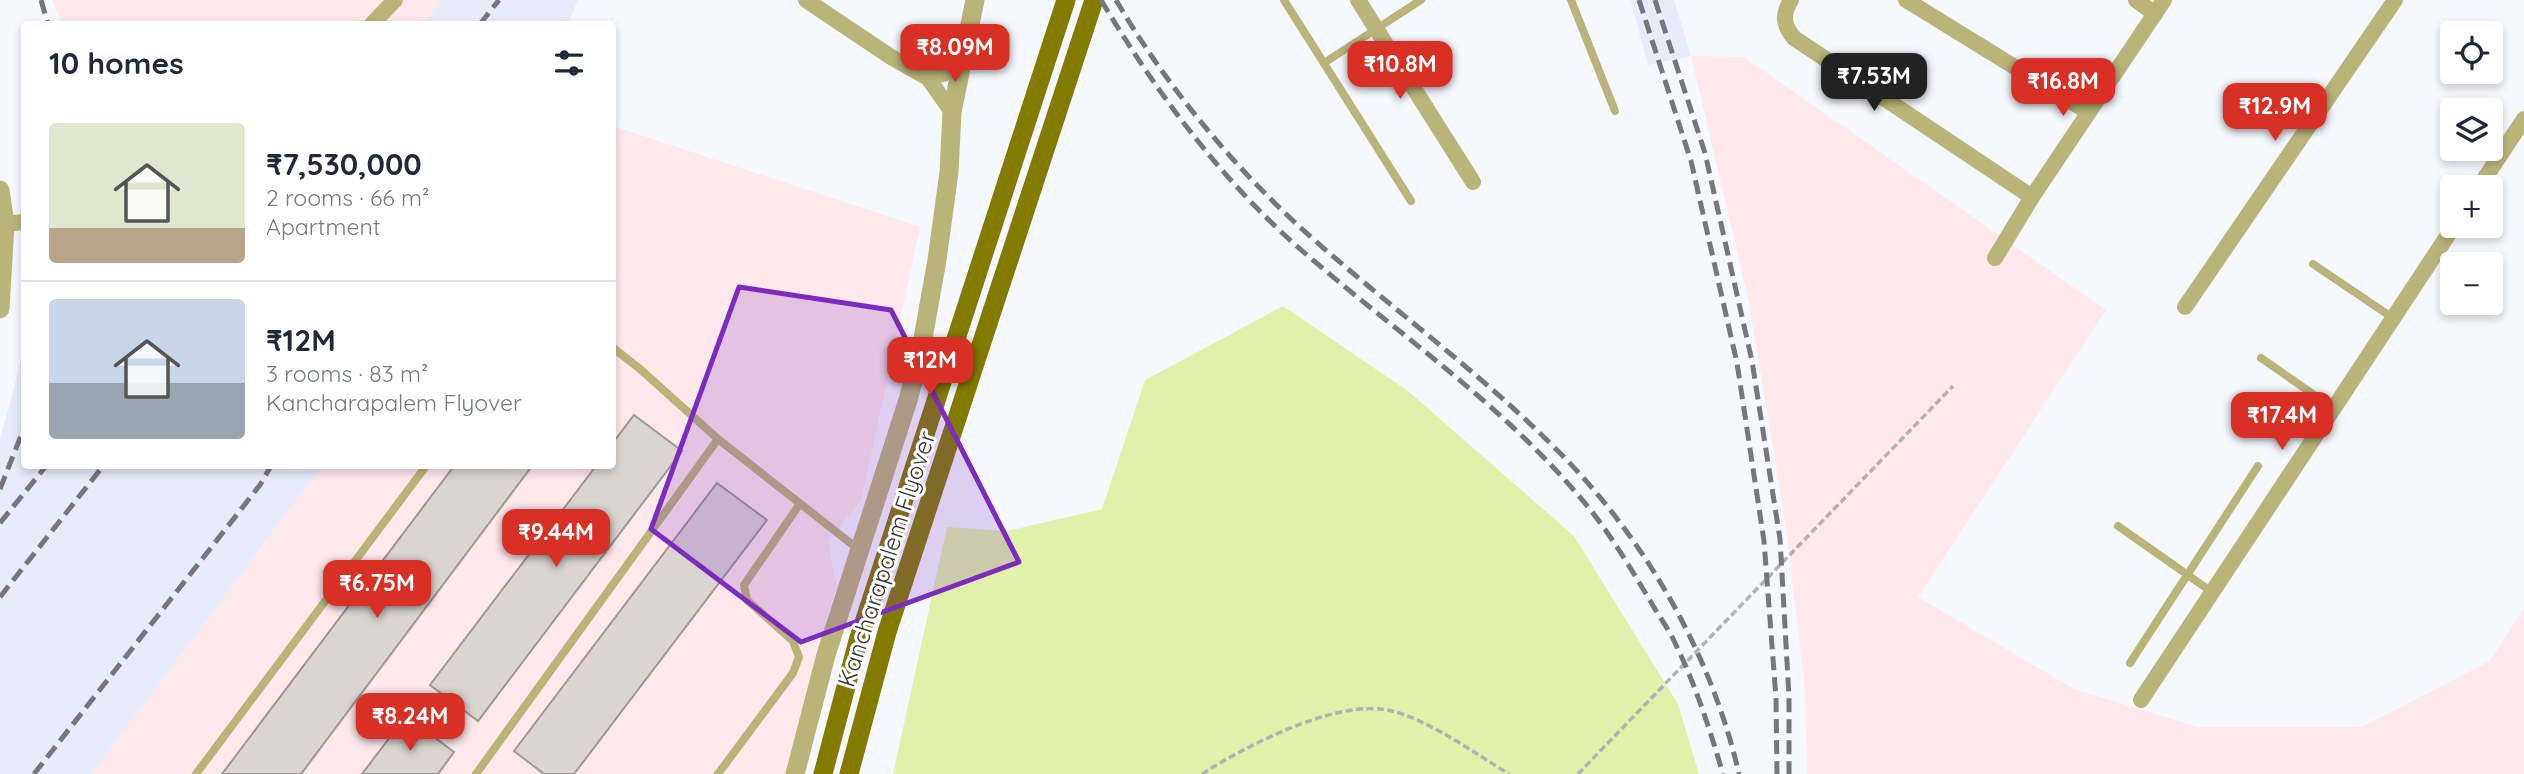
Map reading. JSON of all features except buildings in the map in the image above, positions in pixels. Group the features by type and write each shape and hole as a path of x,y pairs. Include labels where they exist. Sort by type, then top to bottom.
{"main road":[{"name":"Kancharapalem Flyover","path":"823,774 855,651 1066,0"},
{"name":"Kancharapalem Flyover","path":"849,774 887,632 1094,0"}],"street":[{"path":"375,21 395,0"},
{"path":"806,0 891,57 928,78 951,112"},
{"path":"795,774 826,655 920,355 937,260 948,172 951,112 975,0"},
{"path":"1358,0 1473,182"},
{"path":"1791,0 1784,19 1794,38 2032,197"},
{"path":"1906,0 2088,112"},
{"path":"1995,258 2032,197 2160,7 2136,0"},
{"path":"2185,307 2395,0"},
{"path":"928,78 960,69"},
{"path":"2487,175 2524,120"},
{"path":"0,190 15,223 0,309"},
{"path":"2141,700 2446,238"}],"lane":[{"path":"1284,0 1411,201"},
{"path":"1324,63 1421,0"},
{"path":"1571,0 1615,111"},
{"path":"2313,264 2393,318"},
{"path":"616,350 718,439 860,551"},
{"path":"2261,358 2333,408"},
{"path":"476,774 718,439"},
{"path":"2130,663 2258,466"},
{"path":"196,774 424,469"},
{"path":"718,774 793,673 799,657 793,641 747,600 744,585 799,505"},
{"path":"2118,526 2212,592"}],"path":[{"path":"1578,774 1953,386"},
{"path":"1202,774 1286,730 1345,711 1372,708 1391,711 1417,721 1510,774"}],"highlighted area":[{"path":"739,287 891,310 1019,562 801,642 651,529"}],"shaded area":[{"path":"52,0 442,0 424,21 61,21"},
{"path":"442,0 578,0 569,21 424,21"},
{"path":"1631,0 1674,0 1691,56 1648,65"},
{"path":"1691,56 1744,57 2106,310 1918,597 2074,689 2198,727 2362,727 2490,661 2524,608 2524,774 1807,774 1805,691 1786,527 1749,302"},
{"path":"616,127 920,227 861,501 828,540 836,586 785,774 92,774 320,469 616,469"},
{"path":"21,361 21,469 320,469 92,774 0,774 0,440"}],"green space":[{"path":"1283,306 1408,391 1574,536 1678,704 1699,774 893,774 947,527 1007,531 1102,509 1145,380"}],"railway":[{"path":"41,0 47,21"},
{"path":"482,21 499,0"},
{"path":"1101,0 1142,65 1187,127 1262,214 1511,426 1546,459 1589,508 1618,548 1674,640 1696,692 1723,774"},
{"path":"1116,0 1177,92 1224,150 1275,204 1524,418 1586,481 1617,518 1644,557 1692,640 1727,729 1739,774"},
{"path":"1639,0 1691,161 1737,363 1764,541 1776,698 1777,774"},
{"path":"1655,0 1705,153 1752,361 1780,539 1789,697 1789,774"},
{"path":"0,489 21,436"},
{"path":"0,523 44,469"},
{"path":"0,597 101,469"},
{"path":"34,774 260,485 269,469"}]}
